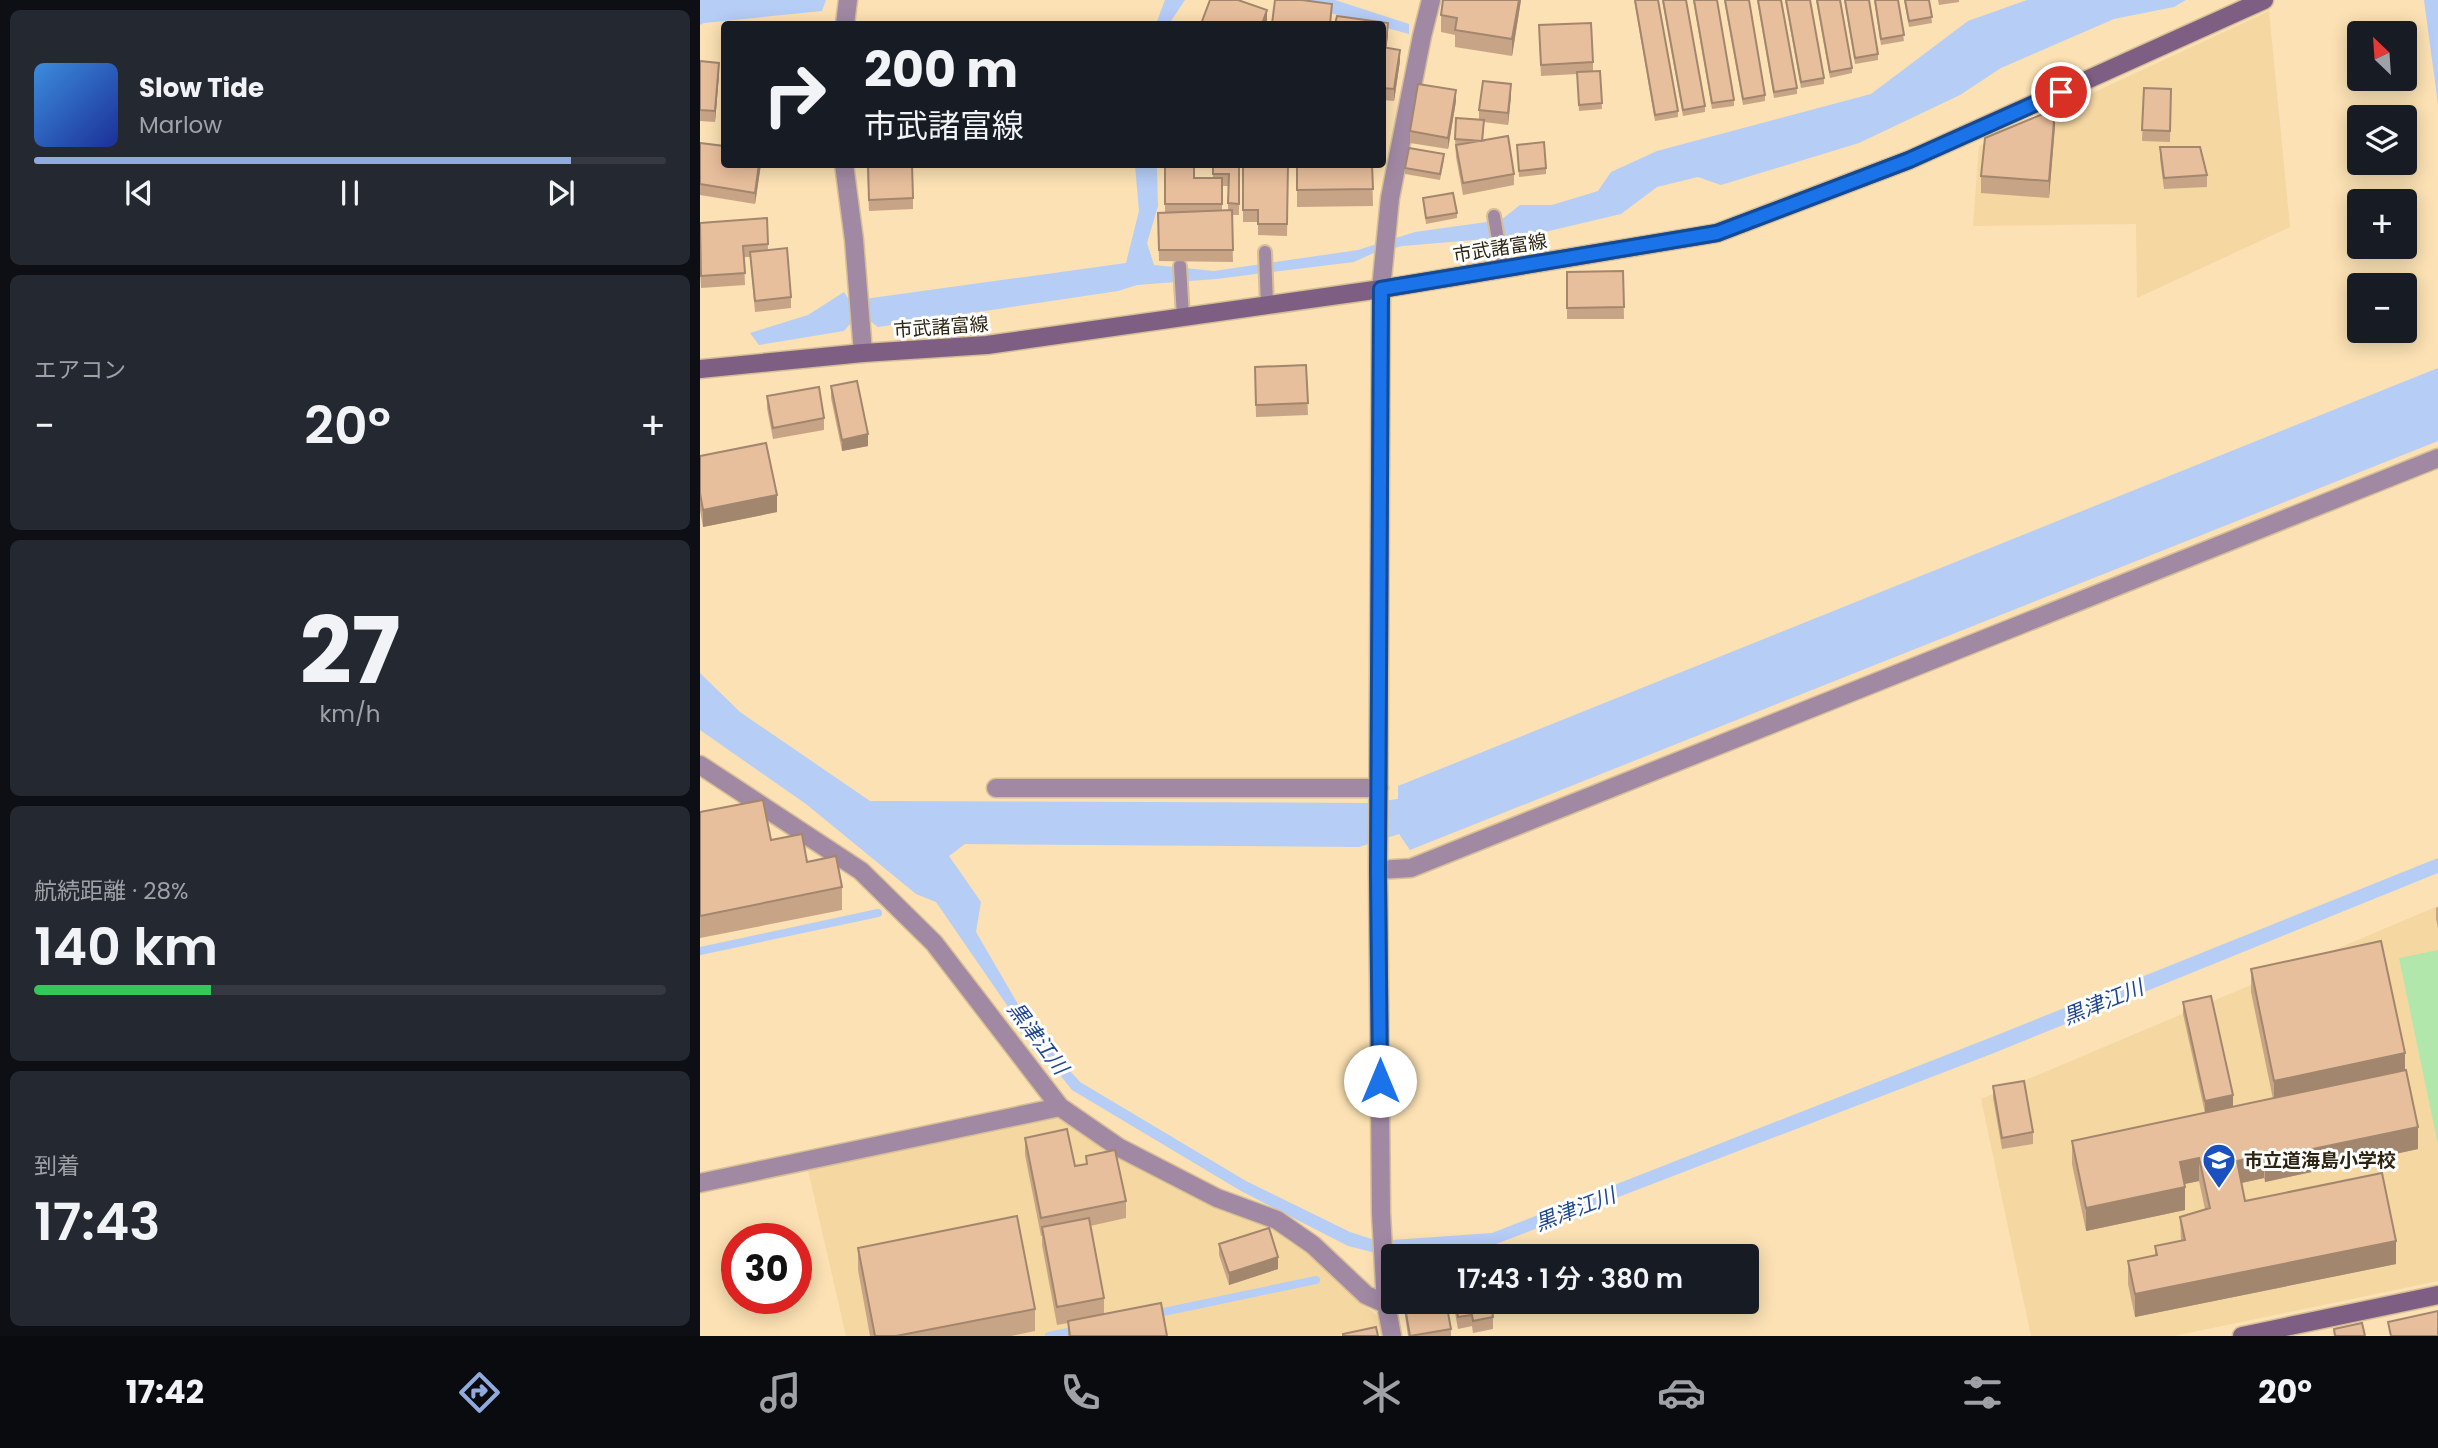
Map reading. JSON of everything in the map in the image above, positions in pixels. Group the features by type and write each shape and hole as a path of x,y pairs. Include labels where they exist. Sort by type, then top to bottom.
{"main road":[{"name":"市武諸富線","path":"700,369 863,353 987,345 1381,289 1717,233 1909,160 2264,0"},
{"path":"2242,1336 2438,1295"}],"street":[{"path":"845,21 848,0"},
{"path":"1382,1244 1378,870 1381,289 1390,198 1431,0"},
{"path":"845,168 854,240 863,353"},
{"path":"1378,870 1411,868 2438,458"},
{"path":"700,765 862,871 934,943 1060,1107 1118,1147 1142,1160 1217,1198 1277,1220 1313,1245 1366,1295 1381,1302"},
{"path":"996,788 1379,788"},
{"path":"700,1184 1060,1107"},
{"path":"1388,1314 1392,1336"}],"lane":[{"path":"1494,216 1503,269"},
{"path":"1265,252 1268,305"},
{"path":"1180,266 1183,317"}],"shaded area":[{"path":"2269,11 2290,227 2137,298 2136,224 1973,226 1979,146"},
{"name":"市立道海島小学校","path":"2438,906 2438,1281 2174,1336 2031,1336 1981,1099"},
{"path":"1058,1117 1163,1180 1265,1224 1308,1252 1379,1318 1383,1336 846,1336 808,1170"}],"green space":[{"path":"2438,950 2438,1145 2399,958"}],"water":[{"path":"700,0 826,0 822,11 700,25"},
{"path":"1165,0 1185,0 1171,21 1157,21"},
{"path":"1278,0 1335,0 1409,24 1409,34 1386,28 1386,21 1362,21"},
{"path":"2027,0 2186,0 2174,7 2114,19 2001,68 1960,95 1859,143 1721,185 1698,177 1657,187 1621,214 1532,235 1403,246 1376,252 1354,262 1216,279 1137,285 1118,291 878,327 870,321 852,322 844,331 759,345 750,333 808,315 844,292 850,301 1126,263 1139,211 1135,168 1157,169 1158,206 1147,243 1154,265 1214,271 1358,250 1415,232 1501,220 1520,205 1552,205 1598,191 1611,172 1657,151 1871,94 1968,21"},
{"path":"2424,0 2438,0 2438,104"},
{"name":"黒津江川","path":"2438,368 2438,441 1410,850 1399,834 1359,847 965,844 949,856 981,902 976,932 1033,1030 1080,1082 1246,1181 1350,1232 1378,1241 1492,1233 2438,858 2438,873 1994,1053 1496,1244 1381,1244 1381,1254 1348,1246 1241,1191 1072,1090 1024,1030 936,902 916,894 806,804 700,730 700,673 740,712 870,801 1367,803 1398,799 1398,786"}],"building":[{"path":"1210,0 1238,0 1267,10 1263,21 1202,21"},
{"path":"1275,0 1332,4 1330,21 1272,21"},
{"path":"1443,0 1519,0 1512,39 1455,30 1457,18 1441,15"},
{"path":"1635,0 1658,0 1678,111 1655,115"},
{"path":"1663,0 1686,0 1705,106 1683,110"},
{"path":"1694,0 1717,0 1734,100 1712,103"},
{"path":"1725,0 1749,0 1765,95 1743,99"},
{"path":"1758,0 1781,0 1797,88 1774,92"},
{"path":"1786,0 1810,0 1824,78 1801,82"},
{"path":"1817,0 1840,0 1852,68 1830,72"},
{"path":"1845,0 1869,0 1878,54 1855,58"},
{"path":"1875,0 1898,0 1904,35 1881,39"},
{"path":"1905,0 1929,0 1932,17 1909,21"},
{"path":"1337,16 1373,21 1336,21"},
{"path":"1591,23 1593,62 1541,65 1539,25"},
{"path":"1386,48 1400,50 1394,89 1386,88"},
{"path":"700,61 719,63 715,111 700,110"},
{"path":"1600,71 1602,103 1579,105 1577,72"},
{"path":"1483,81 1511,84 1508,113 1479,110"},
{"path":"1418,84 1456,90 1448,138 1410,131"},
{"path":"2144,88 2171,89 2170,131 2142,130"},
{"path":"2055,109 2049,181 1981,176 1985,138"},
{"path":"1456,118 1484,120 1482,141 1455,139"},
{"path":"1508,136 1514,174 1463,183 1456,145"},
{"path":"1544,142 1546,168 1519,171 1517,145"},
{"path":"700,143 721,146 721,168 758,168 755,193 700,184"},
{"path":"2160,147 2200,147 2207,175 2164,178"},
{"path":"1409,148 1444,154 1440,174 1405,168"},
{"path":"868,168 912,168 913,198 869,200"},
{"path":"1165,168 1194,168 1194,178 1222,178 1222,204 1165,204"},
{"path":"1213,168 1239,168 1239,204 1228,203 1229,174 1213,174"},
{"path":"1243,168 1288,168 1287,224 1258,224 1258,210 1243,210"},
{"path":"1297,168 1372,168 1373,189 1297,190"},
{"path":"1453,193 1457,213 1426,218 1423,198"},
{"path":"1232,210 1233,250 1159,250 1158,213"},
{"path":"767,218 768,244 743,246 745,273 701,276 700,223"},
{"path":"787,248 791,297 755,301 750,252"},
{"path":"1623,271 1624,307 1567,308 1567,272"},
{"path":"1306,365 1308,403 1256,405 1255,367"},
{"path":"857,381 868,434 842,440 831,386"},
{"path":"819,387 824,418 773,428 767,396"},
{"path":"766,443 777,495 703,510 700,456"},
{"path":"763,800 771,840 802,834 807,862 836,856 842,887 700,916 700,812"},
{"path":"2381,941 2405,1053 2274,1081 2251,969"},
{"path":"2211,996 2233,1095 2205,1101 2183,1002"},
{"path":"2406,1070 2418,1127 2265,1159 2264,1155 2237,1161 2245,1201 2382,1173 2396,1241 2135,1294 2128,1261 2157,1255 2155,1246 2185,1240 2180,1217 2210,1208 2199,1158 2180,1162 2185,1187 2086,1208 2072,1141"},
{"path":"2024,1081 2033,1132 2002,1138 1993,1086"},
{"path":"1067,1129 1075,1166 1087,1164 1086,1156 1115,1150 1126,1201 1041,1218 1025,1138"},
{"path":"1017,1216 1035,1309 896,1336 875,1336 858,1248"},
{"path":"1089,1218 1104,1298 1057,1307 1042,1227"},
{"path":"1269,1228 1278,1257 1229,1273 1219,1244"},
{"path":"1161,1303 1167,1336 1070,1336 1068,1321"},
{"path":"2438,1311 2438,1336 2391,1336 2388,1322"},
{"path":"1406,1314 1448,1314 1451,1329 1410,1336"},
{"path":"1457,1314 1493,1314 1493,1317 1473,1321 1472,1315 1458,1317"},
{"path":"2362,1323 2365,1336 2335,1336 2334,1329"},
{"path":"1376,1327 1378,1336 1343,1336 1343,1334"}],"waterway":[{"path":"700,951 878,913"},
{"path":"1154,1314 1316,1280"},
{"path":"1049,1336 1077,1330"}],"place":[{"name":"市立道海島小学校","path":"2219,1190"}],"route":[{"path":"1380,1081 1378,870 1381,289 1717,233 1909,160 2061,92"}]}
